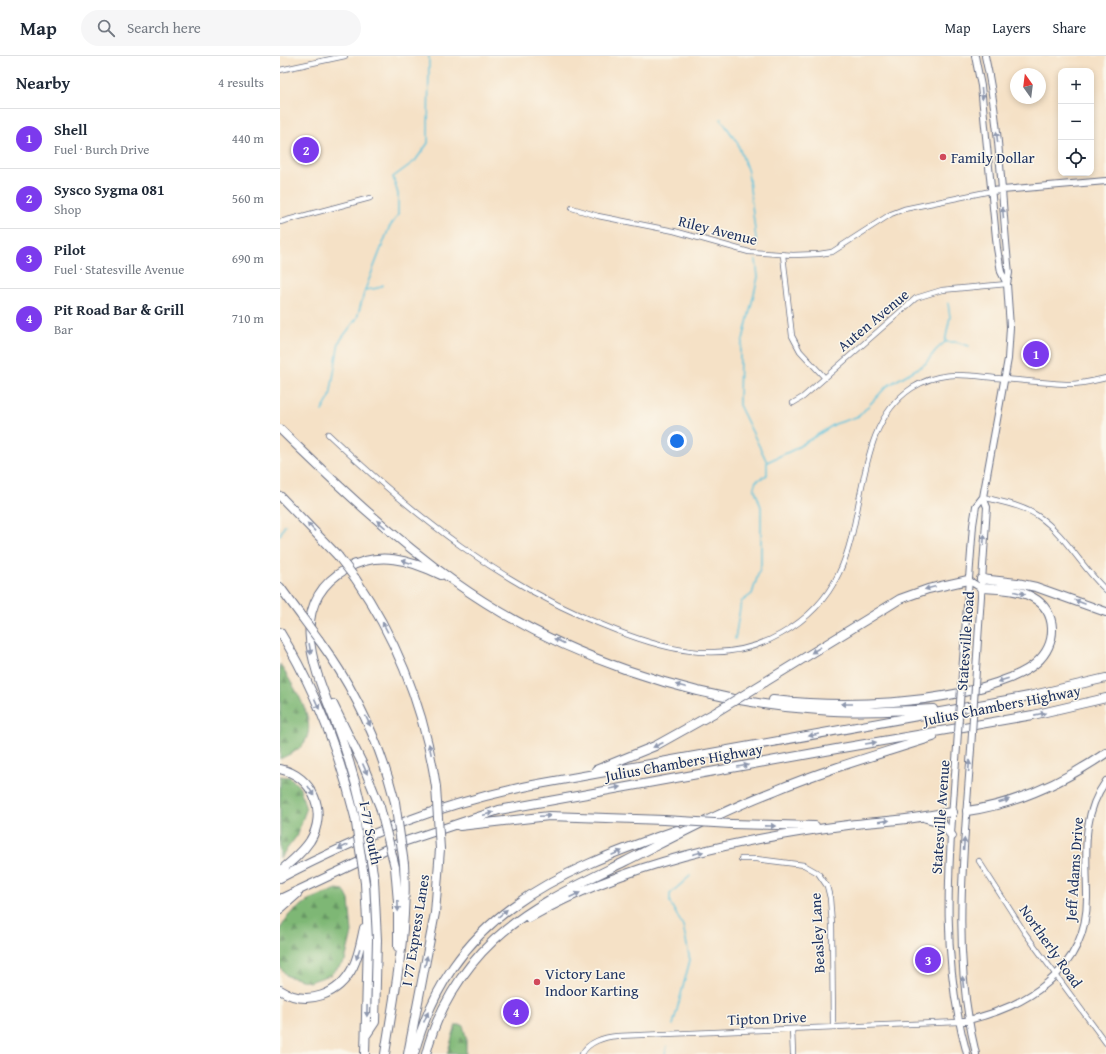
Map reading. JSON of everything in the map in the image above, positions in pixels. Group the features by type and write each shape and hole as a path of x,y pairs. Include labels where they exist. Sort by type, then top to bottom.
{"highway":[{"path":"280,430 365,510 456,583"},
{"name":"I 77 Express Lanes","path":"280,496 338,556 355,578 388,633 407,674 425,730 436,787 440,849 435,913 408,1054"},
{"path":"367,1035 375,1022 377,940 374,879 363,814 348,758 316,672 309,646 311,614 317,600 325,587 345,569 370,559 396,559 421,566 456,583 520,622 582,652 659,680 719,695 759,703 819,710 862,711 962,708"},
{"path":"981,579 1017,582 1036,587 1106,612"},
{"path":"576,777 655,746 716,712 900,599 928,589 968,580"},
{"name":"I 77 Express Lanes","path":"280,587 319,640 348,684 365,716 382,757 395,802 404,864 405,926 397,986 385,1054"},
{"path":"719,695 795,702 875,703 934,696 1010,678 1031,667 1045,653 1052,636 1050,618 1041,604 1032,597 1014,591 981,588"},
{"name":"I-77 South","path":"280,632 304,676 323,718 344,774 354,818 365,883 367,916 367,1035 365,1054"},
{"path":"316,672 361,760 380,807 387,831 395,867 398,908 397,986"},
{"name":"Julius Chambers Highway","path":"280,878 342,847 411,818 476,798 576,777 1049,692 1106,678"},
{"name":"Julius Chambers Highway","path":"280,899 374,854 437,830 499,810 537,802 961,728 1053,711 1106,698"},
{"path":"426,1054 438,1018 454,988 475,959 492,941 521,917 556,896 758,797 808,777 961,728"},
{"path":"966,811 1044,788 1077,771 1106,752"},
{"path":"280,769 298,776 310,788 317,804 318,817 316,828 310,840 296,857 280,871"},
{"path":"492,941 547,908 567,898 610,880 653,865 730,845 846,826 953,812"},
{"path":"437,830 515,818 550,816 788,826 846,826"},
{"path":"921,817 942,822 952,836"},
{"path":"414,1054 428,1014 444,982 472,943 505,912 543,886 575,870 649,840 709,820"},
{"path":"280,909 303,888"},
{"path":"280,990 296,997 308,998 327,994 339,986 353,966 367,916"}],"main road":[{"name":"Statesville Road","path":"975,56 981,86 991,192 1001,272 1007,284"},
{"name":"Statesville Road","path":"968,580 976,506 983,497 1005,379 1010,327 1007,284 1009,272 990,80 985,56"},
{"path":"991,192 1106,181"},
{"name":"Statesville Road","path":"966,811 987,507 983,497"},
{"path":"968,580 981,579"},
{"path":"968,580 981,588"},
{"name":"Statesville Avenue","path":"966,1054 951,979 948,935 953,812 968,580"},
{"name":"Jeff Adams Drive","path":"959,1022 969,1020 1014,1004 1041,988 1056,976 1074,952 1082,932 1087,900 1085,849 1087,823 1092,806 1106,781"},
{"path":"953,812 966,811"},
{"name":"Statesville Avenue","path":"966,811 960,930 963,978 976,1054"}],"street":[{"path":"280,70 345,56"},
{"name":"Riley Avenue","path":"572,208 611,219 674,231 749,252 783,255 819,254 832,252 898,211 912,206 991,192"},
{"path":"280,222 370,198"},
{"path":"783,255 792,336 800,351 825,378"},
{"name":"Auten Avenue","path":"793,403 803,397 916,298 942,290 1007,284"},
{"path":"328,434 386,488 432,526 479,559 527,589 583,617 640,640 681,651 700,654 720,653 752,647 783,633 802,620 827,594 839,574 851,541 874,436 881,420 897,400 917,385 939,377 965,374 1070,384 1106,378"},
{"path":"983,497 1018,506 1037,516 1064,540 1106,590"},
{"name":"Beasley Lane","path":"741,859 756,859 804,865 818,873 827,886 830,898 832,925 833,1027"},
{"name":"Northerly Road","path":"979,861 1025,933 1106,1043"},
{"name":"Tipton Drive","path":"582,1054 586,1048 595,1042 611,1036 959,1022"},
{"path":"792,1029 793,1054"}],"green space":[{"path":"280,664 300,697 308,722 308,733 304,743 294,752 280,759"},
{"path":"280,776 290,777 300,788 306,810 296,837 280,858"},
{"path":"337,889 344,890 349,900 352,932 345,961 330,975 309,982 287,976 280,967 280,929 289,915 309,900"},
{"path":"456,1025 463,1025 466,1037 466,1054 447,1054"}],"waterway":[{"path":"322,411 330,397 339,342 357,318 365,290 389,228 398,215 398,194 393,177 415,161 428,143 429,56"},
{"path":"721,119 737,142 748,172 757,247"},
{"path":"735,639 741,602 752,594 761,565 761,507 754,487 756,481 767,475 767,462 739,405 740,352 758,277 756,260"},
{"path":"366,290 378,288 383,285"},
{"path":"767,462 793,450 835,424 859,416 887,386 925,364 936,350 945,342 950,317 948,303"},
{"path":"946,342 956,342 969,346"},
{"path":"280,535 285,525"},
{"path":"673,1025 690,960 683,926 670,903 670,894 690,876"},
{"path":"665,1054 667,1046"}],"place":[{"name":"Sysco Sygma 081","path":"306,150"},
{"name":"Family Dollar","path":"943,157"},
{"name":"Shell","path":"1036,354"},
{"name":"Pilot","path":"928,960"},
{"name":"Victory Lane Indoor Karting","path":"537,982"},
{"name":"Pit Road Bar & Grill","path":"516,1012"}]}
